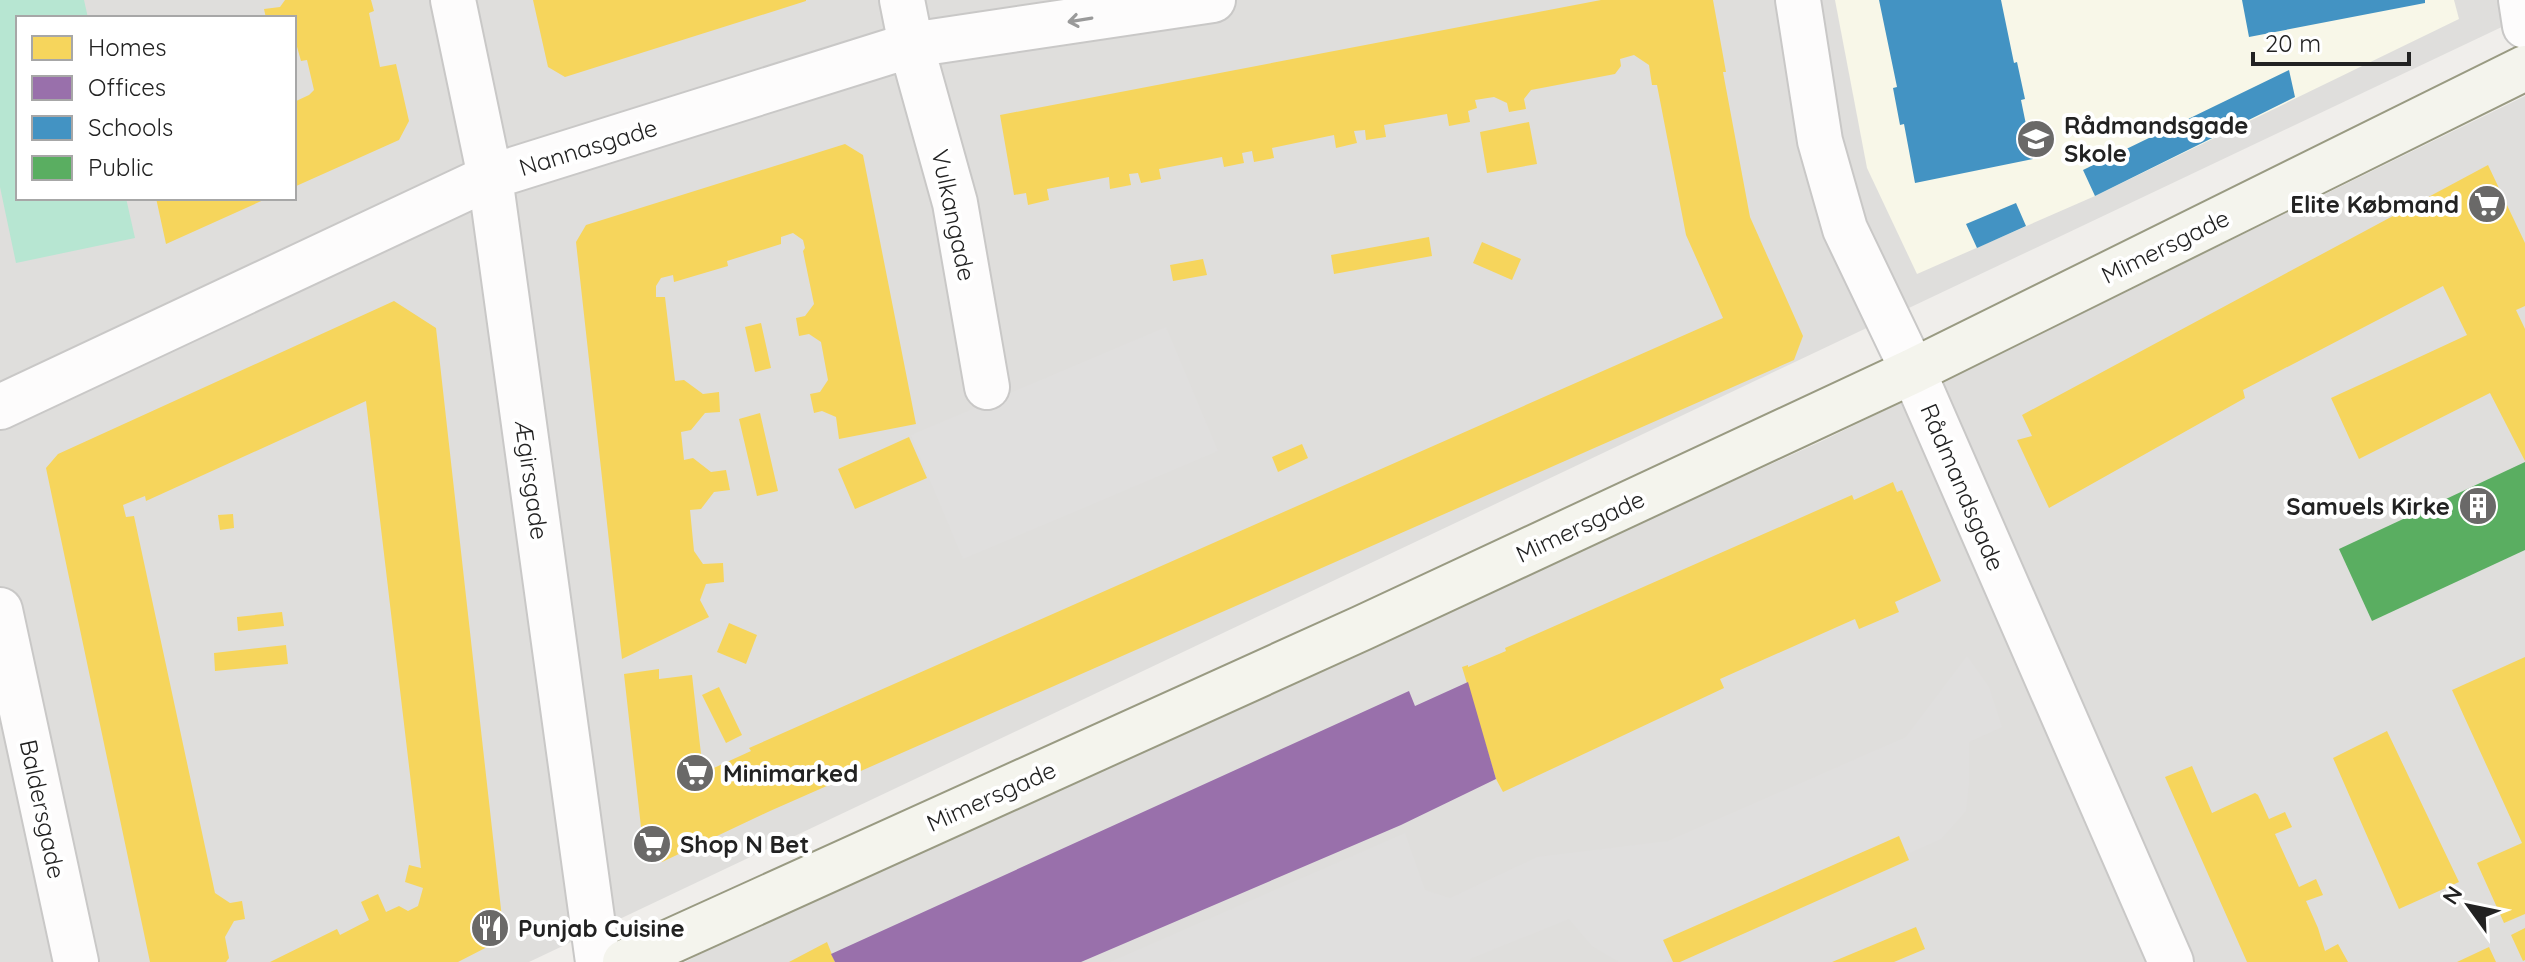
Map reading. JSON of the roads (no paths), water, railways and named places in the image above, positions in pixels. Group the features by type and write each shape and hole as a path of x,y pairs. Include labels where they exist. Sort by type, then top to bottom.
{"street":[{"name":"Ægirsgade","path":"453,0 490,177 598,962"},
{"name":"Vulkangade","path":"902,0 911,45 955,203 987,387"},
{"name":"Nannasgade","path":"0,407 490,177 911,45 1213,0"},
{"name":"Rådmandsgade","path":"1798,0 1820,141 1845,229 1913,371 2171,962"},
{"path":"2521,0 2525,26"},
{"name":"Mimersgade","path":"625,962 1362,628 1913,371 2525,68"},
{"name":"Baldersgade","path":"0,610 76,962"}],"place":[{"name":"Rådmandsgade Skole","path":"2036,139"},
{"name":"Elite Købmand","path":"2487,204"},
{"name":"Samuels Kirke","path":"2478,506"},
{"name":"Minimarked","path":"695,773"},
{"name":"Shop N Bet","path":"652,844"},
{"name":"Punjab Cuisine","path":"490,928"}]}
